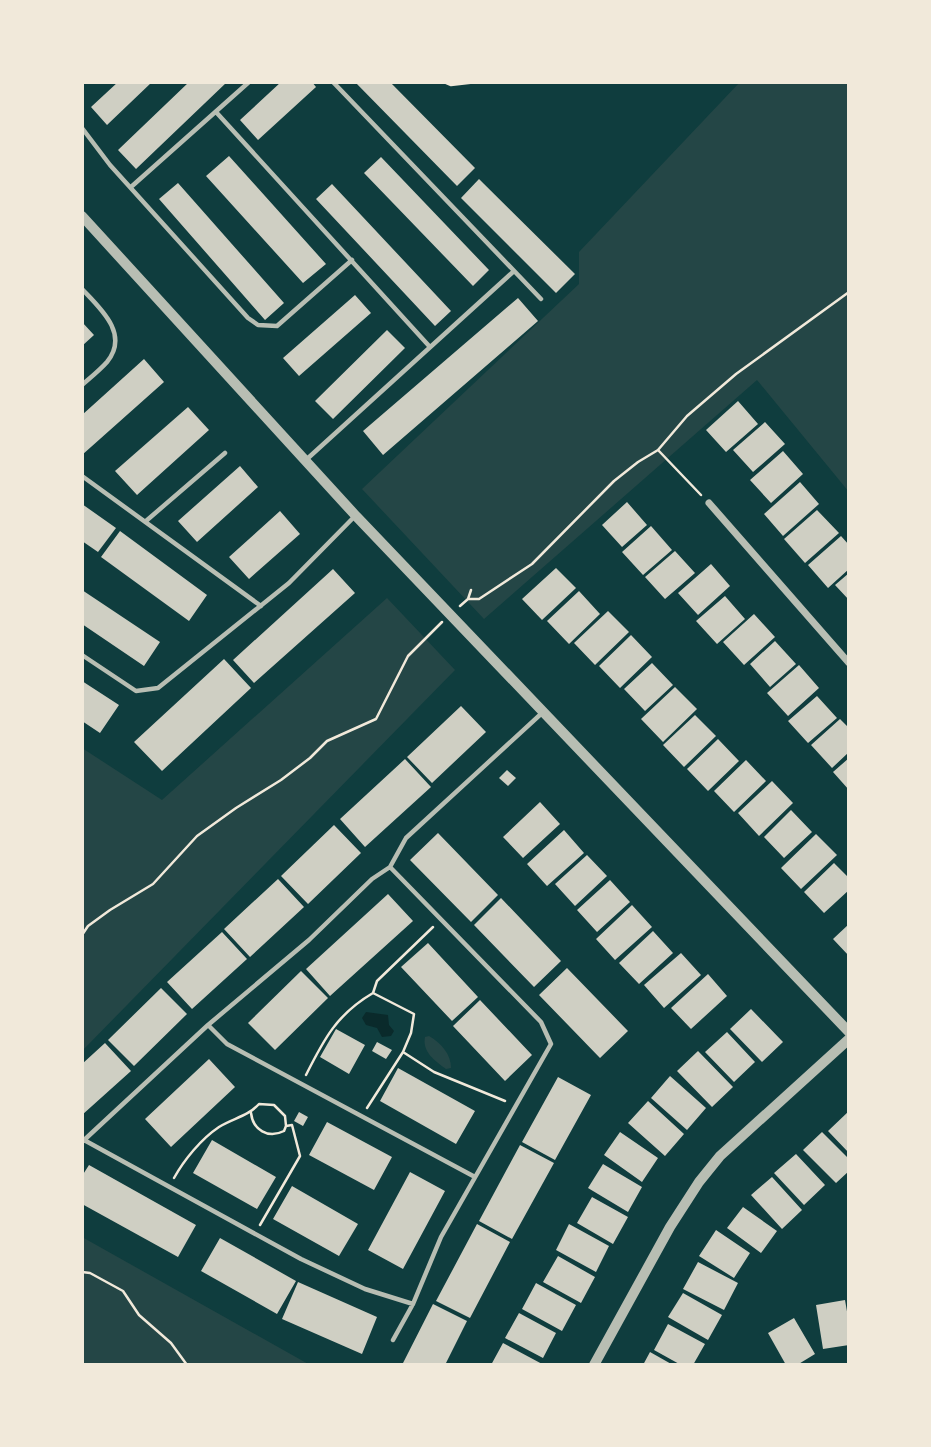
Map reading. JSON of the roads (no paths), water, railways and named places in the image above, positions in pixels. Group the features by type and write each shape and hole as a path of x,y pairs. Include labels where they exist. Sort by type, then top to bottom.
{"street":[{"path":"82,216 356,516 849,1032"},
{"path":"709,503 849,663"},
{"path":"594,1365 670,1227 699,1182 720,1156 849,1039"}],"lane":[{"path":"131,187 249,82"},
{"path":"333,82 541,299"},
{"path":"216,112 430,347"},
{"path":"82,128 110,165 248,318 258,324 277,326 352,260"},
{"path":"307,460 514,271"},
{"path":"82,289 110,320 115,333 115,348 109,360 82,385"},
{"path":"146,521 225,453"},
{"path":"82,476 261,606"},
{"path":"82,655 136,691 158,688 289,583 356,516"},
{"path":"414,1304 365,1289 301,1259 83,1141 208,1025 309,940 372,879 390,867 406,838 542,713"},
{"path":"390,867 541,1022 551,1044 441,1237 414,1304 393,1340"},
{"path":"208,1025 227,1044 475,1177"}]}
